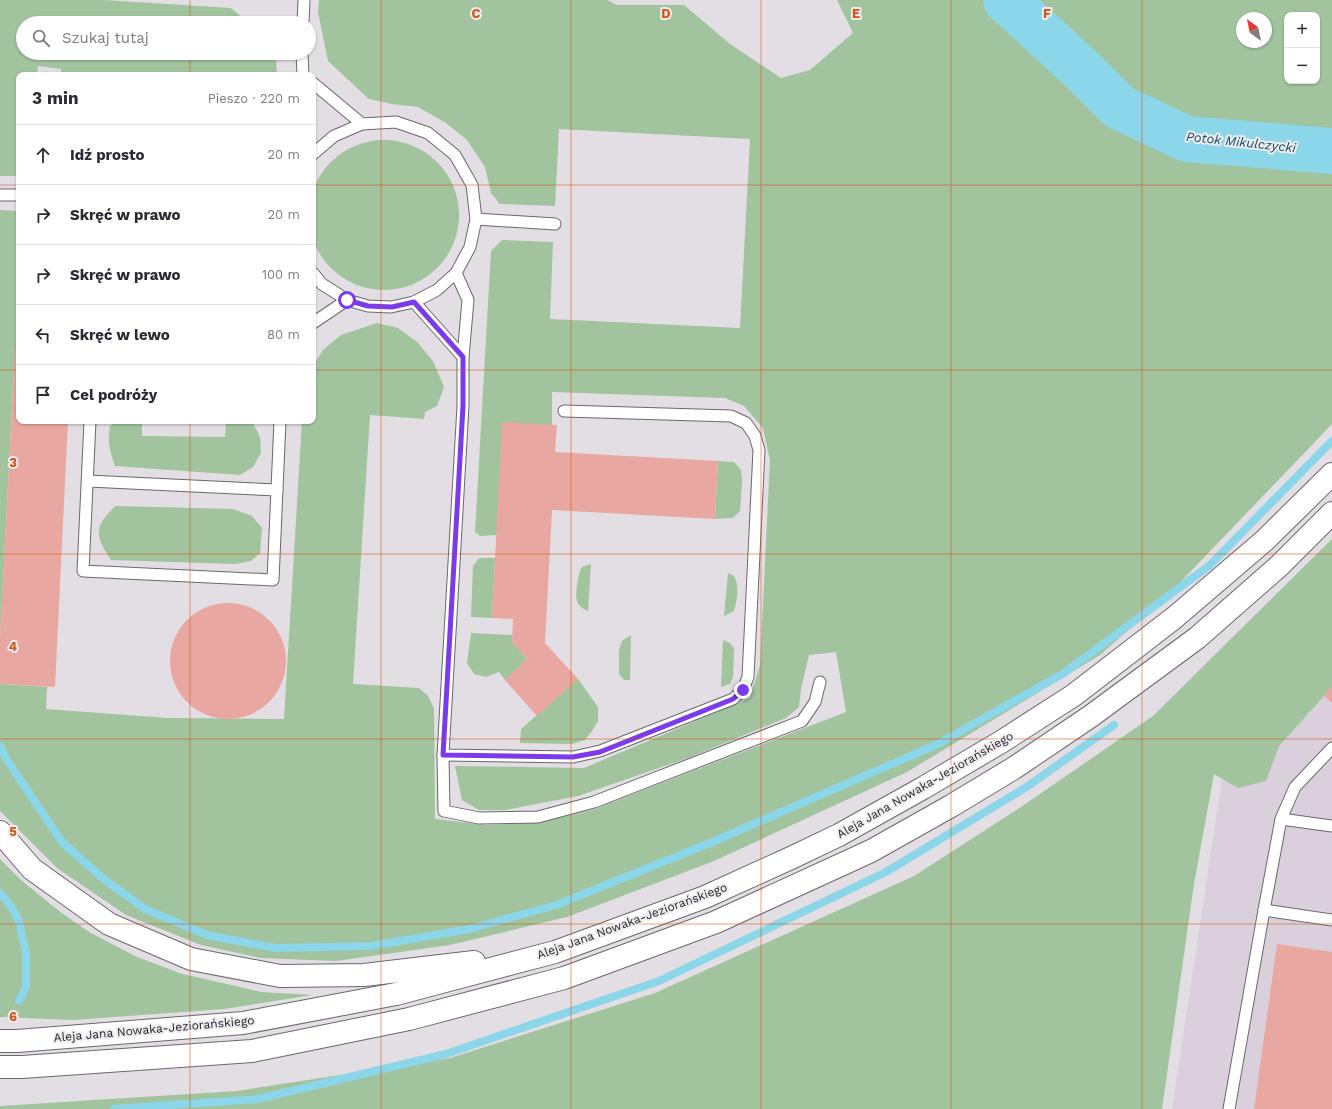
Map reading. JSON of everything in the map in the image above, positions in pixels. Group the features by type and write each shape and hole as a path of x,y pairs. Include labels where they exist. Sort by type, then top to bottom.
{"main road":[{"name":"Aleja Jana Nowaka-Jeziorańskiego","path":"0,1041 17,1041 243,1023 396,994 555,952 705,897 839,835 1001,742 1074,695 1174,618 1264,541 1332,474"},
{"path":"0,1067 22,1067 259,1050 410,1019 564,978 716,922 871,851 951,806 1014,768 1091,716 1197,638 1279,566 1332,513"},
{"path":"0,832 32,869 109,924 191,959 280,976 364,975 555,952"}],"lane":[{"path":"303,16 304,0"},
{"path":"302,60 303,72"},
{"path":"316,86 362,124"},
{"path":"316,151 334,136 362,124 396,122 428,133 455,155 472,185 476,219 470,247 456,273 437,290 414,302 392,307 368,306 347,300 322,284 316,277"},
{"path":"0,194 16,195"},
{"path":"476,219 554,224"},
{"path":"456,273 468,300 463,357 463,406 443,755 444,811 480,818 538,817 594,802 802,721 815,702 820,682"},
{"path":"316,321 347,300"},
{"path":"414,302 463,357"},
{"path":"443,755 573,757 600,752 733,699 743,690 748,677 759,450 755,436 746,422 731,416 564,411"},
{"path":"90,424 83,571 265,580 273,580 280,424"},
{"path":"88,481 277,490"},
{"path":"1229,1109 1264,910 1282,819 1295,786 1332,748"},
{"path":"1282,819 1332,826"},
{"path":"1264,910 1332,920"}],"shaded area":[{"path":"1332,656 1332,1109 1172,1109 1222,779"}],"green space":[{"path":"0,0 103,0 231,8 241,16 16,16 16,60 276,60 277,72 61,72 61,69 38,66 37,72 16,72 16,176 0,176"},
{"path":"319,0 607,0 617,5 684,5 730,44 781,78 810,70 853,33 837,0 1332,0 1332,424 1168,595 1100,655 907,772 714,861 567,917 450,945 336,961 261,958 201,945 126,915 57,868 0,811 0,684 47,687 46,709 168,718 284,719 302,424 316,424 316,361 323,350 341,335 377,323 398,328 417,342 433,361 444,387 437,406 425,412 424,419 370,415 353,684 419,688 428,696 434,708 435,819 486,825 536,823 592,810 846,712 836,652 809,655 801,689 799,707 786,718 688,758 578,796 505,810 479,810 462,800 455,766 584,768 750,698 760,665 770,460 763,428 744,406 725,398 552,392 552,425 496,535 480,536 475,532 491,251 502,240 553,242 550,319 740,328 750,139 559,129 555,206 500,204 491,193 485,167 467,140 446,123 418,107 392,104 369,99 328,61 318,12"},
{"path":"384,140 399,142 413,146 431,157 442,168 450,180 457,200 459,215 457,230 453,244 442,262 431,273 419,281 399,288 384,290 369,288 349,281 331,268 316,246 316,184 318,180 326,168 337,157 355,146 369,142"},
{"path":"0,210 16,211 16,349 0,641"},
{"path":"113,424 142,424 142,436 225,437 226,424 252,424 260,437 261,453 253,467 240,475 115,466 110,451 110,426"},
{"path":"718,461 734,462 741,470 742,481 740,511 733,518 715,519"},
{"path":"115,506 233,509 252,516 262,528 260,553 251,561 235,564 111,560 99,537 99,532 103,520"},
{"path":"1332,539 1332,687 1279,746 1266,781 1238,788 1214,774 1194,884 1162,1109 0,1109 0,1106 237,1091 450,1058 655,993 914,876 1021,807 1153,716"},
{"path":"479,558 495,558 492,618 471,617 473,566"},
{"path":"591,564 588,611 581,607 576,598 579,574 582,567"},
{"path":"728,573 734,576 736,580 737,593 734,611 724,616"},
{"path":"471,633 512,635 512,642 527,659 505,680 499,672 486,677 474,674 467,663"},
{"path":"631,635 630,680 624,680 619,674 619,650 622,641"},
{"path":"723,640 730,643 734,648 733,677 730,684 721,687"},
{"path":"578,679 598,707 598,721 585,740 572,744 520,743 521,729"},
{"path":"0,859 21,880 59,911 89,932 137,957 182,974 261,992 312,995 224,1009 73,1020 0,1017"}],"building":[{"path":"16,349 16,424 68,424 55,687 0,684 0,640"},
{"path":"502,422 557,425 555,452 718,461 715,519 552,510 545,643 578,679 537,716 505,680 527,659 512,642 513,619 492,618"},
{"path":"228,603 250,607 269,620 282,639 286,661 282,683 269,702 250,715 228,719 206,715 187,702 174,683 170,661 174,639 187,620 206,607"},
{"path":"1332,687 1332,703 1324,696"},
{"path":"1277,944 1332,952 1332,1109 1254,1109"}],"waterway":[{"name":"Potok Mikulczycki","path":"1006,0 1082,70 1119,107 1187,139 1332,151"},
{"path":"0,746 7,760 62,842 101,877 145,909 207,935 275,948 371,946 470,929 559,904 710,843 938,744 1064,673 1210,565 1332,441"},
{"path":"114,1109 258,1099 446,1054 659,981 886,872 1028,786 1114,725"},
{"path":"0,893 11,906 19,921 26,954 26,987 19,1001"}],"route":[{"path":"347,300 368,306 392,307 414,302 463,357 463,406 443,755 573,757 600,752 733,699 743,690"}]}
